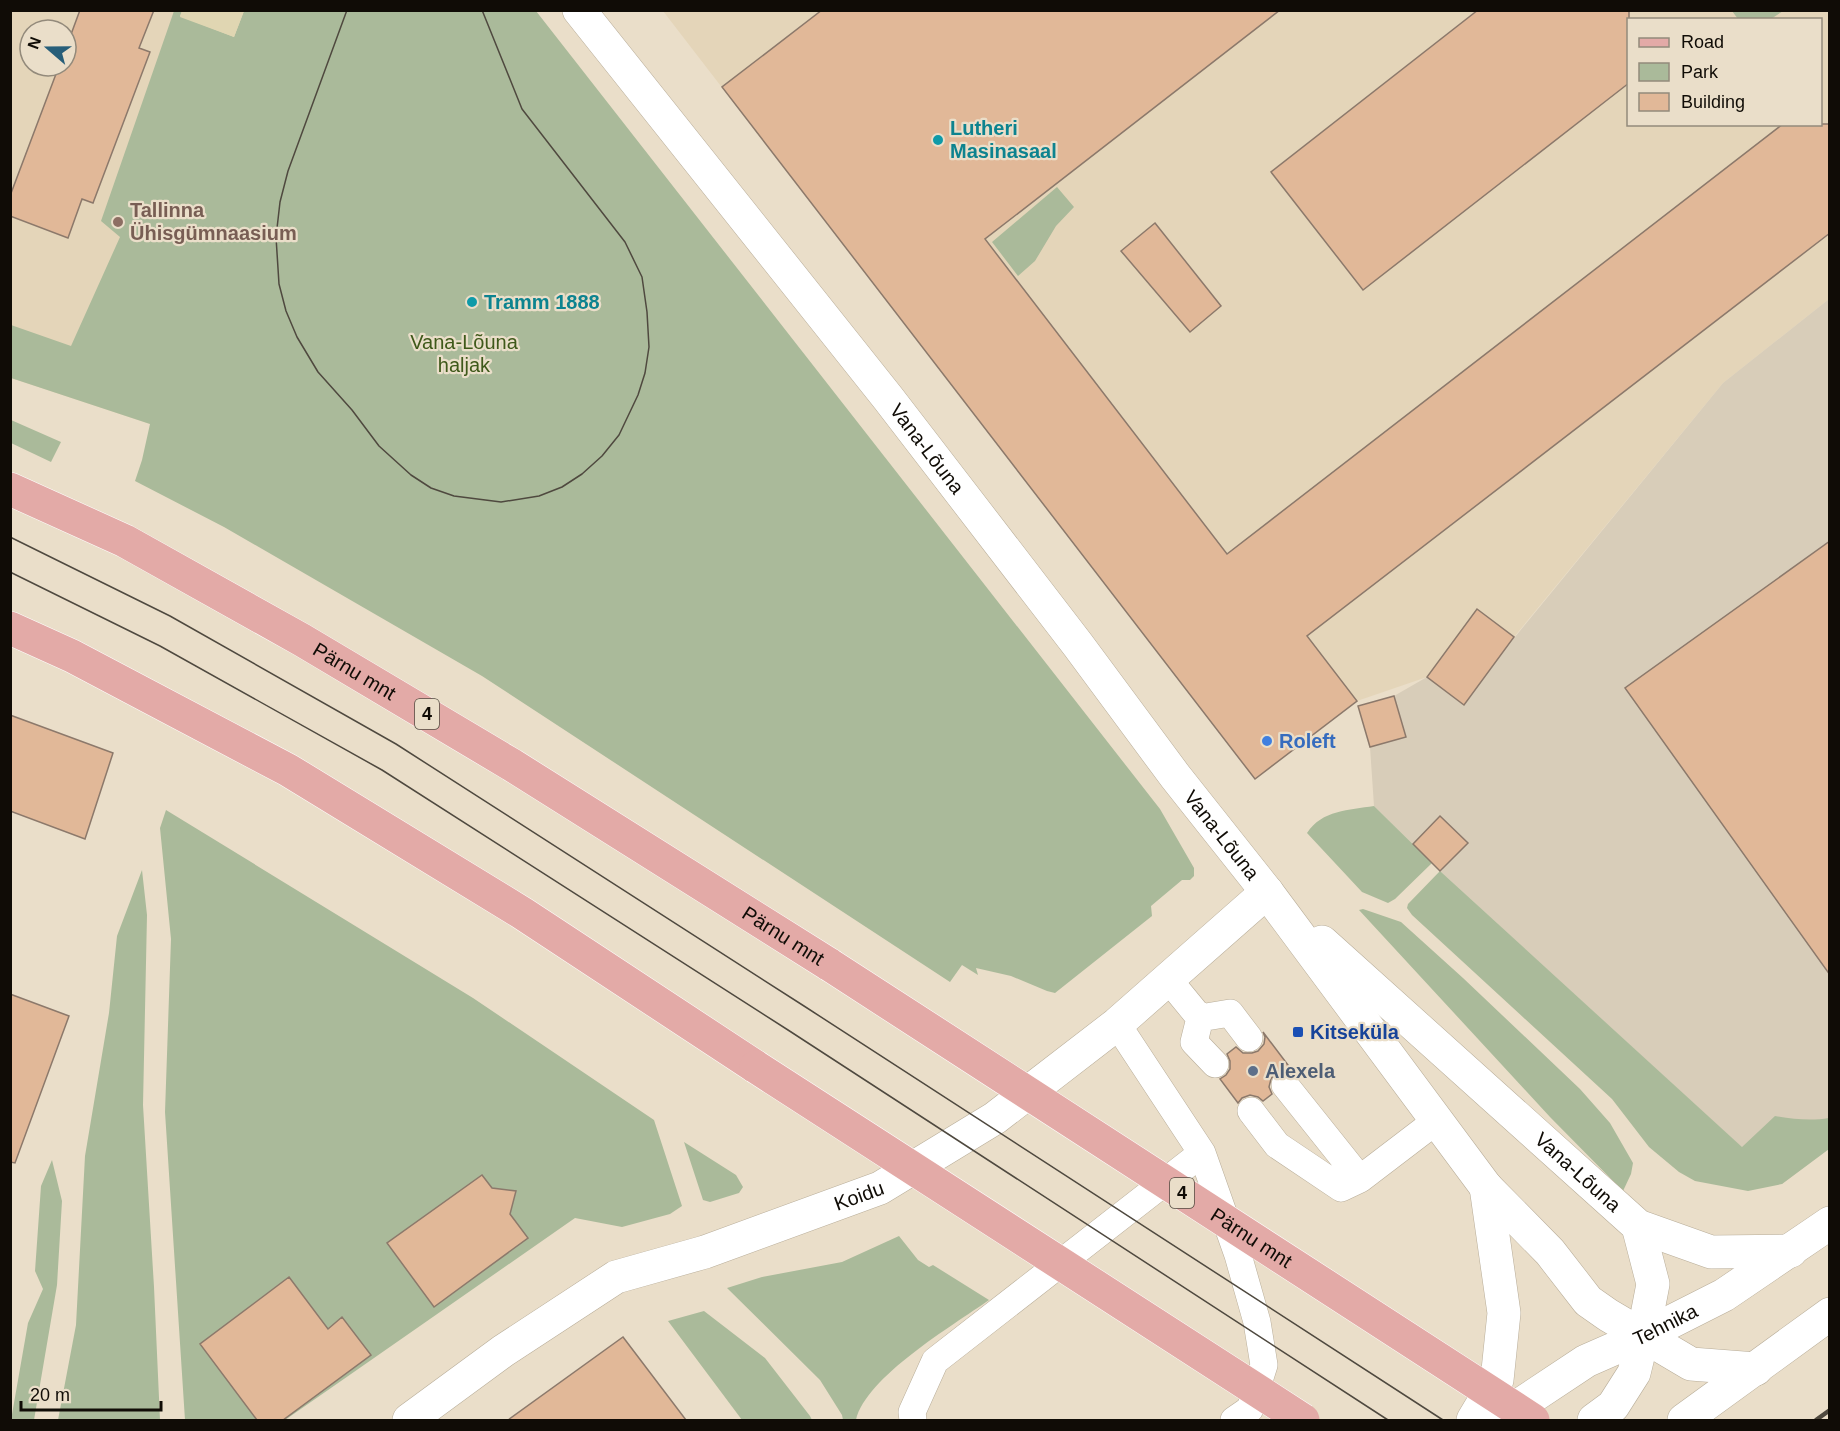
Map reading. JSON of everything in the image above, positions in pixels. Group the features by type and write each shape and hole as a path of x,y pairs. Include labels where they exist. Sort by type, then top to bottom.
{"main road":[{"name":"Pärnu mnt","path":"10,489 125,541 302,640 512,765 830,965 1533,1420"},
{"path":"10,628 72,656 288,770 522,913 1303,1420"}],"street":[{"name":"Vana-Lõuna","path":"579,10 888,398 1078,645 1175,777 1267,892 1486,1187 1550,1252 1588,1301 1608,1315 1691,1364 1756,1369"},
{"name":"Vana-Lõuna","path":"1267,892 1638,1226 1710,1252 1791,1251"},
{"name":"Koidu","path":"409,1420 503,1351 616,1277 705,1252 880,1188 995,1118 1117,1024 1267,892"},
{"path":"1473,1420 1497,1380 1504,1313 1486,1187"},
{"name":"Tehnika","path":"1497,1420 1586,1361 1724,1295 1830,1223"},
{"path":"1594,1420 1613,1406 1634,1373 1653,1284 1638,1226"},
{"path":"1684,1420 1830,1314"}],"lane":[{"path":"1168,979 1200,1018"},
{"path":"1200,1018 1230,1013 1249,1038"},
{"path":"1200,1018 1194,1042 1215,1064"},
{"path":"1117,1024 1202,1153 1238,1255 1257,1322 1264,1365 1250,1409 1234,1420"},
{"path":"1285,1085 1360,1179"},
{"path":"1251,1111 1277,1145 1341,1188 1360,1179 1436,1121"},
{"path":"913,1420 912,1412 935,1361 1202,1153"}],"shaded area":[{"name":"Tallinna Ühisgümnaasium","path":"11,11 303,11 150,424 11,378"},
{"path":"663,11 1829,11 1829,299 1723,383 1514,637 1427,677 1357,701 1255,779"},
{"path":"1829,299 1829,1149 1782,1184 1440,871 1374,806 1370,747 1358,706 1394,696 1427,677 1477,609 1515,637 1723,383"}],"green space":[{"name":"Vana-Lõuna haljak","path":"174,11 182,11 180,16 234,37 244,11 536,11 1160,809 1194,868 1194,876 1190,880 1182,880 1151,906 1152,916 1055,993 1011,976 976,968 978,975 962,965 950,982 482,676 224,527 135,481 150,424 11,378 11,325 71,346 120,237 101,221"},
{"path":"1732,11 1783,11 1772,18 1737,18"},
{"path":"1057,187 1074,207 1056,226 1035,261 1018,276 992,242"},
{"path":"11,420 61,442 51,462 11,443"},
{"path":"1374,806 1432,863 1388,903 1362,892 1307,833 1313,825 1328,815"},
{"path":"166,810 473,998 654,1120 682,1206 670,1214 622,1227 575,1218 285,1420 185,1420 165,1112 171,939 160,828"},
{"path":"142,870 147,915 143,1105 160,1420 58,1420 76,1325 85,1156 109,1013 117,936"},
{"path":"1440,871 1742,1147 1775,1116 1802,1119 1829,1118 1829,1149 1782,1184 1748,1191 1695,1181 1679,1172 1649,1147 1612,1099 1412,915 1407,908 1408,904"},
{"path":"1363,909 1401,922 1580,1089 1610,1123 1633,1163 1631,1174 1623,1191 1550,1117 1359,910"},
{"path":"684,1142 736,1175 743,1187 739,1193 710,1202 703,1200"},
{"path":"52,1160 62,1201 57,1285 34,1420 11,1420 28,1323 43,1289 35,1271 41,1186"},
{"path":"899,1236 918,1260 929,1267 933,1265 989,1300 933,1338 893,1370 863,1404 856,1420 843,1420 820,1380 727,1288 762,1277 842,1262"},
{"path":"704,1311 765,1358 812,1420 742,1420 668,1321"}],"sand":[{"path":"182,10 244,11 234,37 180,17"}],"building":[{"path":"80,10 154,10 139,48 150,52 93,203 82,199 68,238 10,216 10,196 54,78 78,78 77,18"},
{"path":"822,10 1280,10 985,239 1227,554 1780,126 1830,124 1830,233 1307,636 1357,701 1255,779 722,87"},
{"path":"1478,10 1629,10 1627,85 1363,290 1271,172"},
{"path":"1155,223 1221,306 1190,332 1121,251"},
{"path":"1830,541 1830,975 1625,688"},
{"path":"1477,609 1514,637 1464,705 1427,677"},
{"path":"1394,696 1406,737 1370,747 1358,706"},
{"path":"10,715 113,753 85,839 10,811"},
{"path":"1440,816 1468,843 1440,871 1413,844"},
{"path":"10,994 69,1016 15,1163 10,1162"},
{"name":"Alexela","path":"1263,1032 1294,1073 1283,1069 1275,1073 1269,1087 1272,1094 1263,1101 1250,1095 1242,1098 1238,1103 1220,1079 1230,1069 1227,1054 1236,1047 1243,1053 1258,1051 1264,1044"},
{"path":"482,1175 492,1188 516,1191 510,1214 528,1238 434,1307 387,1243"},
{"path":"289,1277 328,1329 342,1317 371,1355 283,1420 257,1420 200,1344"},
{"path":"623,1337 686,1420 508,1420"}],"tram line":[{"path":"347,10 288,171 280,202 276,237 279,284 286,311 297,337 318,372 352,410 379,446 411,475 431,488 454,496 501,502 539,496 562,487 582,474 602,456 619,435 638,395 645,373 649,347 642,277 625,242 522,109 482,10"},
{"path":"10,537 170,616 396,744 1443,1420"},
{"path":"10,572 160,646 382,770 788,1030 1388,1420"}],"railway":[{"path":"1816,1420 1830,1410"}],"place":[{"name":"Lutheri Masinasaal","path":"938,140"},
{"name":"Tallinna Ühisgümnaasium","path":"118,222"},
{"name":"Tramm 1888","path":"472,302"},
{"name":"Roleft","path":"1267,741"},
{"name":"Kitseküla","path":"1298,1032"},
{"name":"Alexela","path":"1253,1071"}]}
